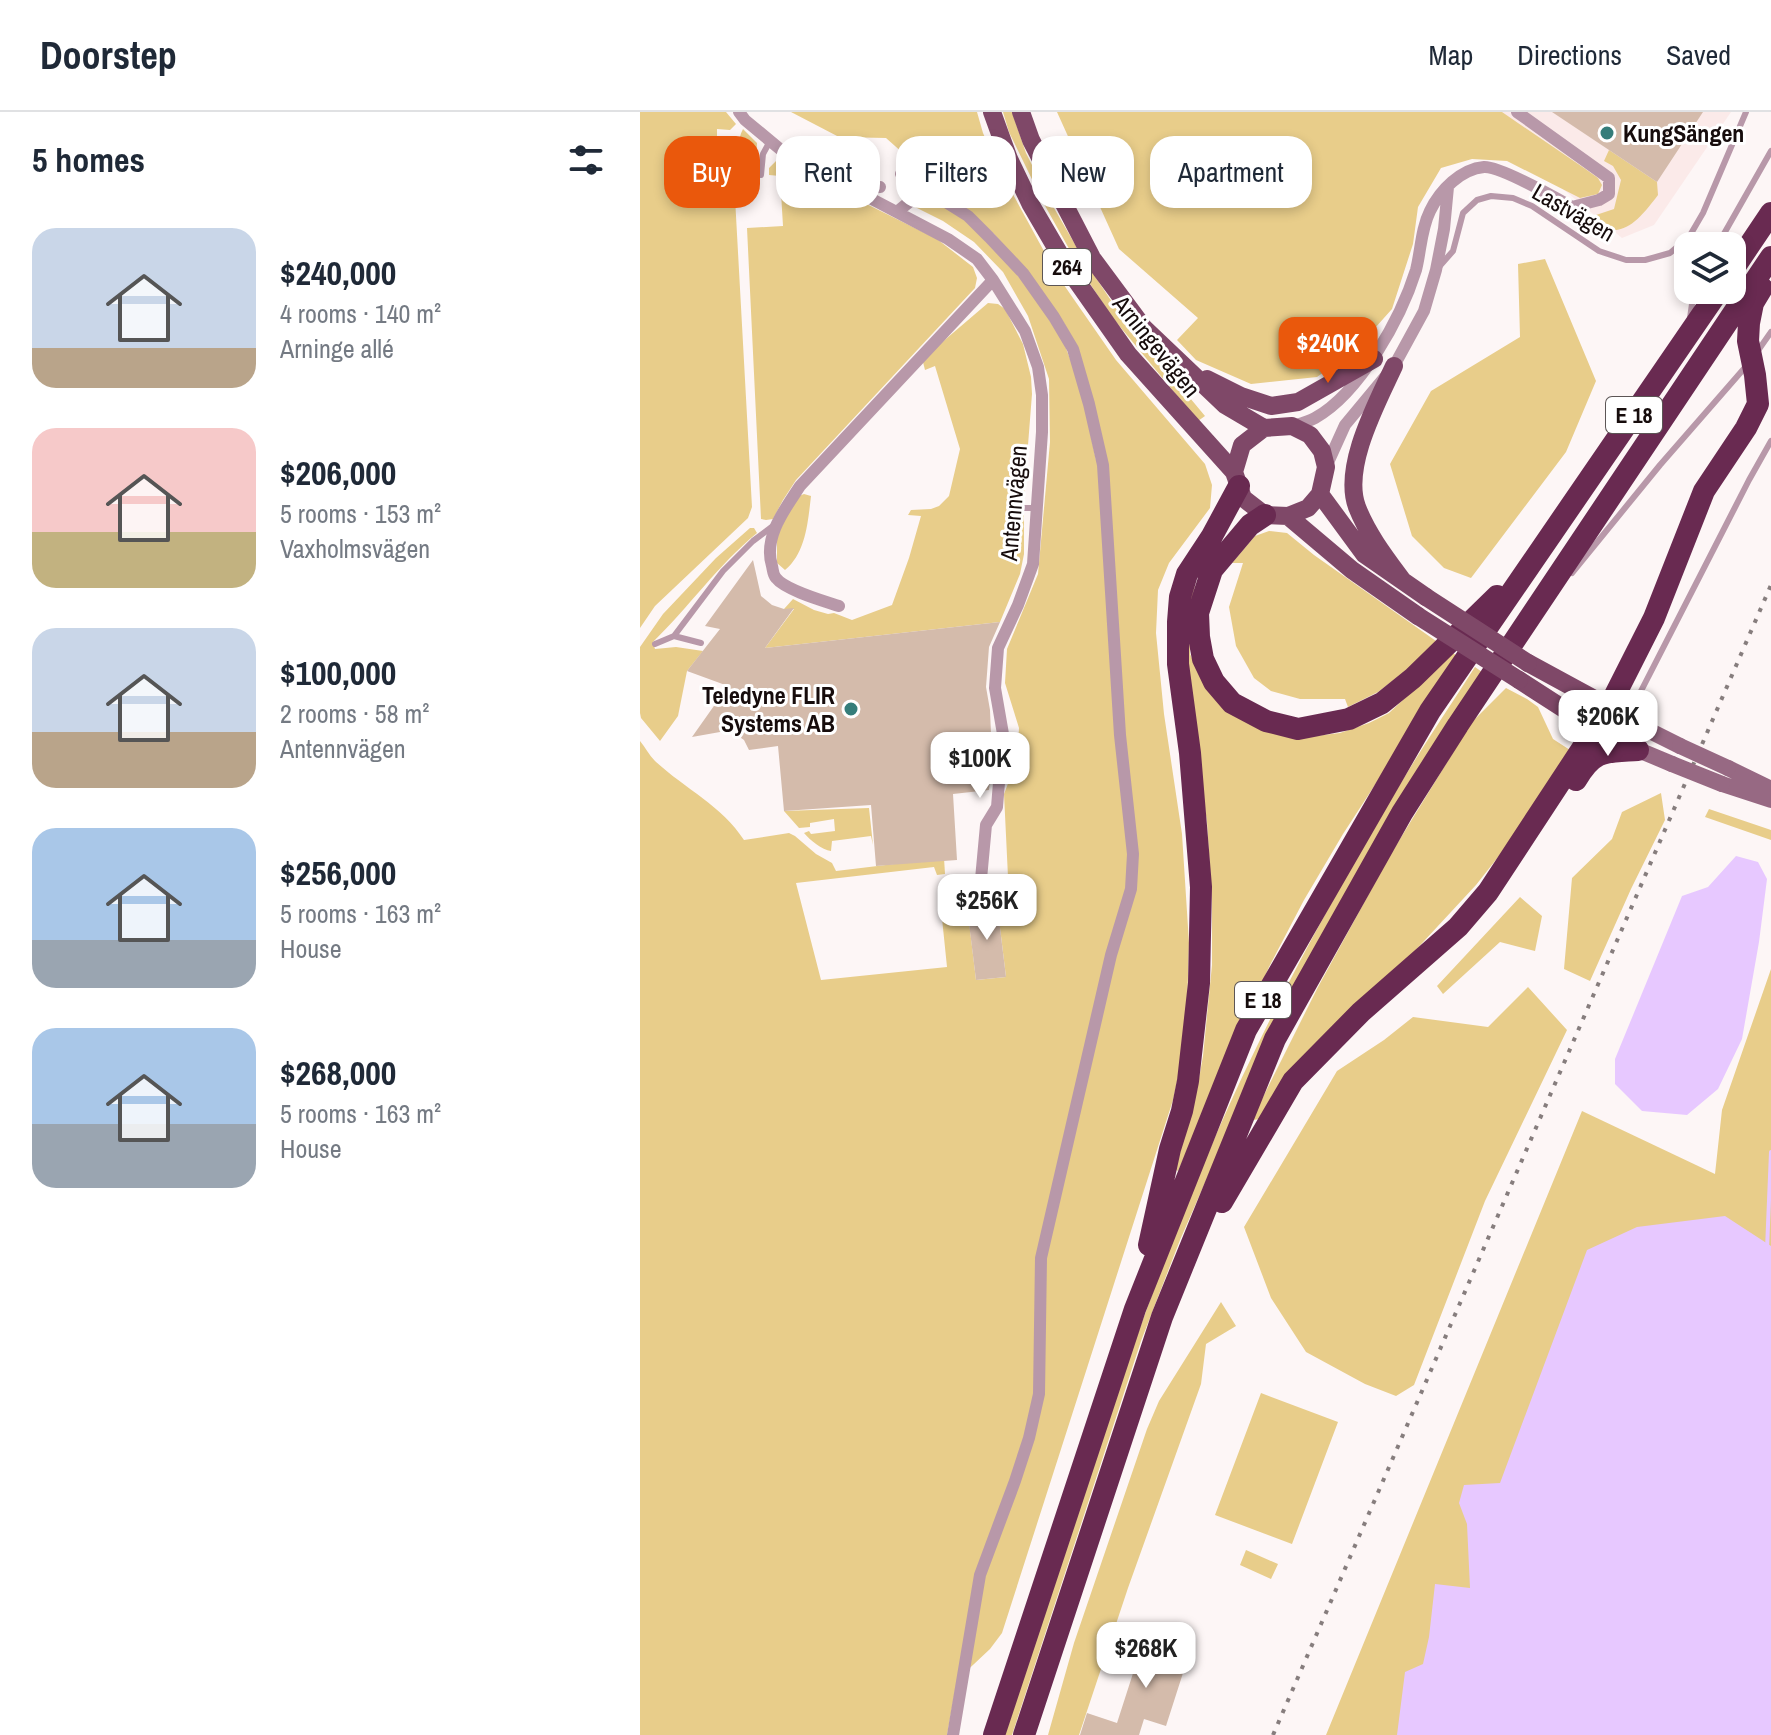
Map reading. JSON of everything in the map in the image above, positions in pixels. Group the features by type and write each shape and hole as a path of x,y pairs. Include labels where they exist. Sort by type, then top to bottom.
{"highway":[{"path":"1746,250 1771,213"},
{"name":"E 18","path":"1024,1735 1162,1317 1275,1039 1402,813 1771,257"},
{"path":"1609,707 1654,618 1704,491 1746,428 1758,404 1748,341 1749,323 1753,303 1771,273"},
{"name":"E 18","path":"994,1735 1135,1309 1246,1030 1430,711 1709,304"},
{"path":"1135,1309 1188,1081 1199,983 1201,887 1190,753 1178,664 1180,597 1187,574 1212,536 1236,479"},
{"path":"1277,516 1250,525 1212,570 1198,613 1199,637 1203,659 1214,682 1232,703 1266,721 1298,729 1349,719 1382,703 1413,678 1493,601 1581,493"},
{"path":"1162,1317 1226,1194 1293,1081 1361,1012 1458,927 1488,892 1595,729"},
{"path":"1488,892 1508,882 1547,829 1592,758 1611,752 1638,750"}],"main road":[{"name":"Arningevägen","path":"992,112 1009,159 1031,205 1069,270 1128,354 1236,479 1243,498 1277,516 1418,616 1595,729"},
{"name":"Arningevägen","path":"1021,112 1031,140 1092,258 1144,328 1225,405 1264,428"},
{"path":"1190,371 1241,396 1271,406 1298,402 1374,359"},
{"path":"1394,366 1363,435 1353,472 1356,504 1372,537 1403,581"},
{"path":"1236,479 1242,445 1264,428 1292,426 1310,435 1322,451 1326,467 1320,494 1308,508 1277,516"},
{"path":"1320,494 1364,554 1426,597 1630,720 1680,746 1725,776 1771,800"},
{"path":"1609,707 1595,729 1672,764 1771,789"}],"street":[{"name":"Antennvägen","path":"739,112 776,145"},
{"path":"1292,426 1314,418 1341,398 1374,359 1405,300 1431,209 1439,196 1463,172 1487,166 1532,185 1572,207 1609,194 1609,178 1517,112"},
{"path":"1326,467 1345,425 1394,366 1424,311 1444,229 1448,187"},
{"name":"Antennvägen","path":"880,203 948,239 977,259 1025,331 1038,367 1042,395 1033,564 998,648 995,688 1003,734 997,807 986,825 981,879 975,881"},
{"path":"897,212 902,208"},
{"path":"953,1735 980,1575 1015,1481 1039,1394 1041,1258 1111,955 1131,889 1133,854 1120,735 1103,465 1089,404 1073,349 1054,317 1023,273 968,216 956,208"},
{"path":"839,606 792,589 776,578 770,561 771,539 777,523 800,486 993,280"}],"lane":[{"name":"Lastvägen","path":"1436,270 1453,251 1463,213 1477,200 1491,196 1513,198 1532,206 1599,251 1626,260 1645,260 1670,253 1689,237 1703,213 1746,112"},
{"path":"761,175 763,154 771,141"},
{"path":"1725,232 1771,151"},
{"path":"1687,337 1692,304"},
{"path":"1565,582 1771,332"},
{"path":"1638,750 1630,720 1639,695 1771,441"},
{"path":"1014,508 1035,508"},
{"path":"655,644 674,636 723,571 753,541 777,523"},
{"path":"674,636 701,643"},
{"path":"1497,684 1525,654"},
{"path":"1458,725 1488,697"}],"shaded area":[{"path":"640,112 726,112 736,124 730,130 717,129 717,136 664,136 664,208 736,208 752,507 748,518 655,606 640,628"},
{"path":"791,112 977,112 984,136 896,136 896,147 880,136 837,136"},
{"path":"1003,112 1012,112 1032,165 1032,179 1016,146 1016,136 1011,136"},
{"path":"1057,112 1502,112 1598,178 1602,185 1598,194 1580,198 1507,161 1472,159 1441,168 1418,207 1413,244 1392,309 1358,347 1317,377 1251,384 1196,360 1177,340 1198,318 1119,249 1100,208 1134,208 1134,136 1068,136"},
{"path":"1470,112 1731,112 1654,225 1622,238"},
{"path":"1609,150 1657,182 1658,195 1631,224 1613,230 1575,218 1614,209 1621,180 1613,166 1604,161"},
{"path":"776,161 776,176 769,175 769,168"},
{"path":"1016,200 1057,275 1116,360 1205,464 1212,485 1210,508 1169,563 1158,590 1156,633 1164,714 1182,834 1189,943 1186,1040 1173,1100 1002,1633 957,1680 947,1735 640,1735 640,741 655,761 714,807 744,840 789,833 832,863 836,871 944,858 945,874 937,875 934,867 796,883 821,980 947,967 939,889 953,887 961,903 967,905 976,980 1006,977 997,903 1008,877 1004,794 1017,760 1019,728 1005,683 1007,649 1038,574 1050,442 1049,379 1028,316 1003,272 974,242 917,208 948,208 970,223 1033,294 1064,343 1080,385 1096,460 1106,459 1080,356 1064,323 1032,278 994,234 965,208 1016,208"},
{"path":"782,208 875,208 937,239 973,267 977,278 975,288 796,480 773,519 766,520 761,519 747,228 783,226"},
{"path":"1046,208 1054,208 1120,314 1205,416 1198,421 1112,317"},
{"path":"1545,259 1596,381 1566,452 1471,578 1444,568 1412,536 1390,464 1431,391 1520,337 1518,264"},
{"path":"988,303 1005,309 1023,344 1032,394 1024,496 1024,554 1020,574 1000,622 765,648 794,609 784,609 793,599 814,610 852,620 892,605 921,516 908,515 911,510 939,506 949,496 960,449 935,366 925,370 923,362 926,356"},
{"path":"804,494 811,496 805,536 798,555 785,570 777,563 777,537 792,504"},
{"path":"750,528 757,533 653,642 655,649 676,647 703,651 687,671 678,716 660,741 641,718 640,647 663,614 716,558"},
{"path":"1269,531 1287,533 1436,641 1412,666 1378,692 1348,707 1345,699 1300,699 1271,691 1254,678 1236,646 1229,607 1243,563 1232,563 1255,536"},
{"path":"1196,579 1190,612 1190,654 1204,684 1307,737 1340,733 1389,713 1453,653 1458,657 1304,900 1269,967 1178,1171 1174,1169 1197,1090 1203,1056 1212,965 1207,822 1195,741 1184,608"},
{"path":"1475,667 1482,672 1217,1155 1141,1341 1012,1735 1005,1735 1129,1358 1215,1137 1277,1005 1322,920 1394,794"},
{"path":"1506,688 1538,707 1553,739 1570,750 1502,852 1476,885 1259,1119 1254,1120 1318,987 1389,857 1471,723"},
{"path":"1661,793 1665,820 1590,981 1564,969 1572,878 1612,839 1622,812"},
{"path":"869,808 873,845 871,836 832,841 831,851 816,844 804,833 835,831 834,819 799,828 784,811"},
{"path":"1709,809 1771,830 1771,840 1705,817"},
{"path":"1736,856 1758,862 1767,879 1742,1039 1718,1089 1687,1115 1642,1111 1615,1084 1615,1059 1682,896 1708,887"},
{"path":"1520,897 1542,916 1535,951 1500,942 1443,994 1437,986"},
{"path":"1771,969 1771,1340 1489,1735 1326,1735 1582,1111 1715,1174 1722,1110"},
{"path":"1528,987 1567,1030 1485,1201 1414,1385 1396,1396 1365,1384 1306,1352 1271,1298 1244,1227 1337,1071 1413,1017 1488,1027"},
{"path":"1725,1216 1771,1246 1771,1735 1397,1735 1405,1672 1423,1664 1435,1584 1470,1588 1467,1524 1459,1503 1464,1485 1500,1483 1587,1250 1637,1227"},
{"path":"1221,1302 1236,1326 1206,1344 1201,1384 1079,1735 1048,1735 1074,1643 1147,1429 1159,1401"},
{"path":"1261,1393 1338,1422 1292,1544 1215,1515"},
{"path":"1246,1550 1278,1564 1271,1579 1240,1565"}],"building":[{"path":"1552,112 1703,112 1657,182"},
{"name":"Teledyne FLIR Systems AB","path":"753,560 761,596 772,605 794,608 765,648 1000,622 989,647 986,687 992,758 989,790 953,794 957,860 876,866 871,805 784,811 778,746 749,750 744,740 731,731 692,737 728,686 687,671 720,629 705,626"},
{"path":"997,903 1006,977 976,980 967,907"},
{"path":"1146,1633 1191,1648 1166,1726 1144,1719 1139,1735 1080,1735 1087,1713 1117,1723"}],"waterway":[{"path":"1767,1249 1771,1152"}],"railway":[{"path":"1273,1735 1771,585"}],"place":[{"name":"KungSängen","path":"1607,133"},
{"name":"Teledyne FLIR Systems AB","path":"851,709"}]}
